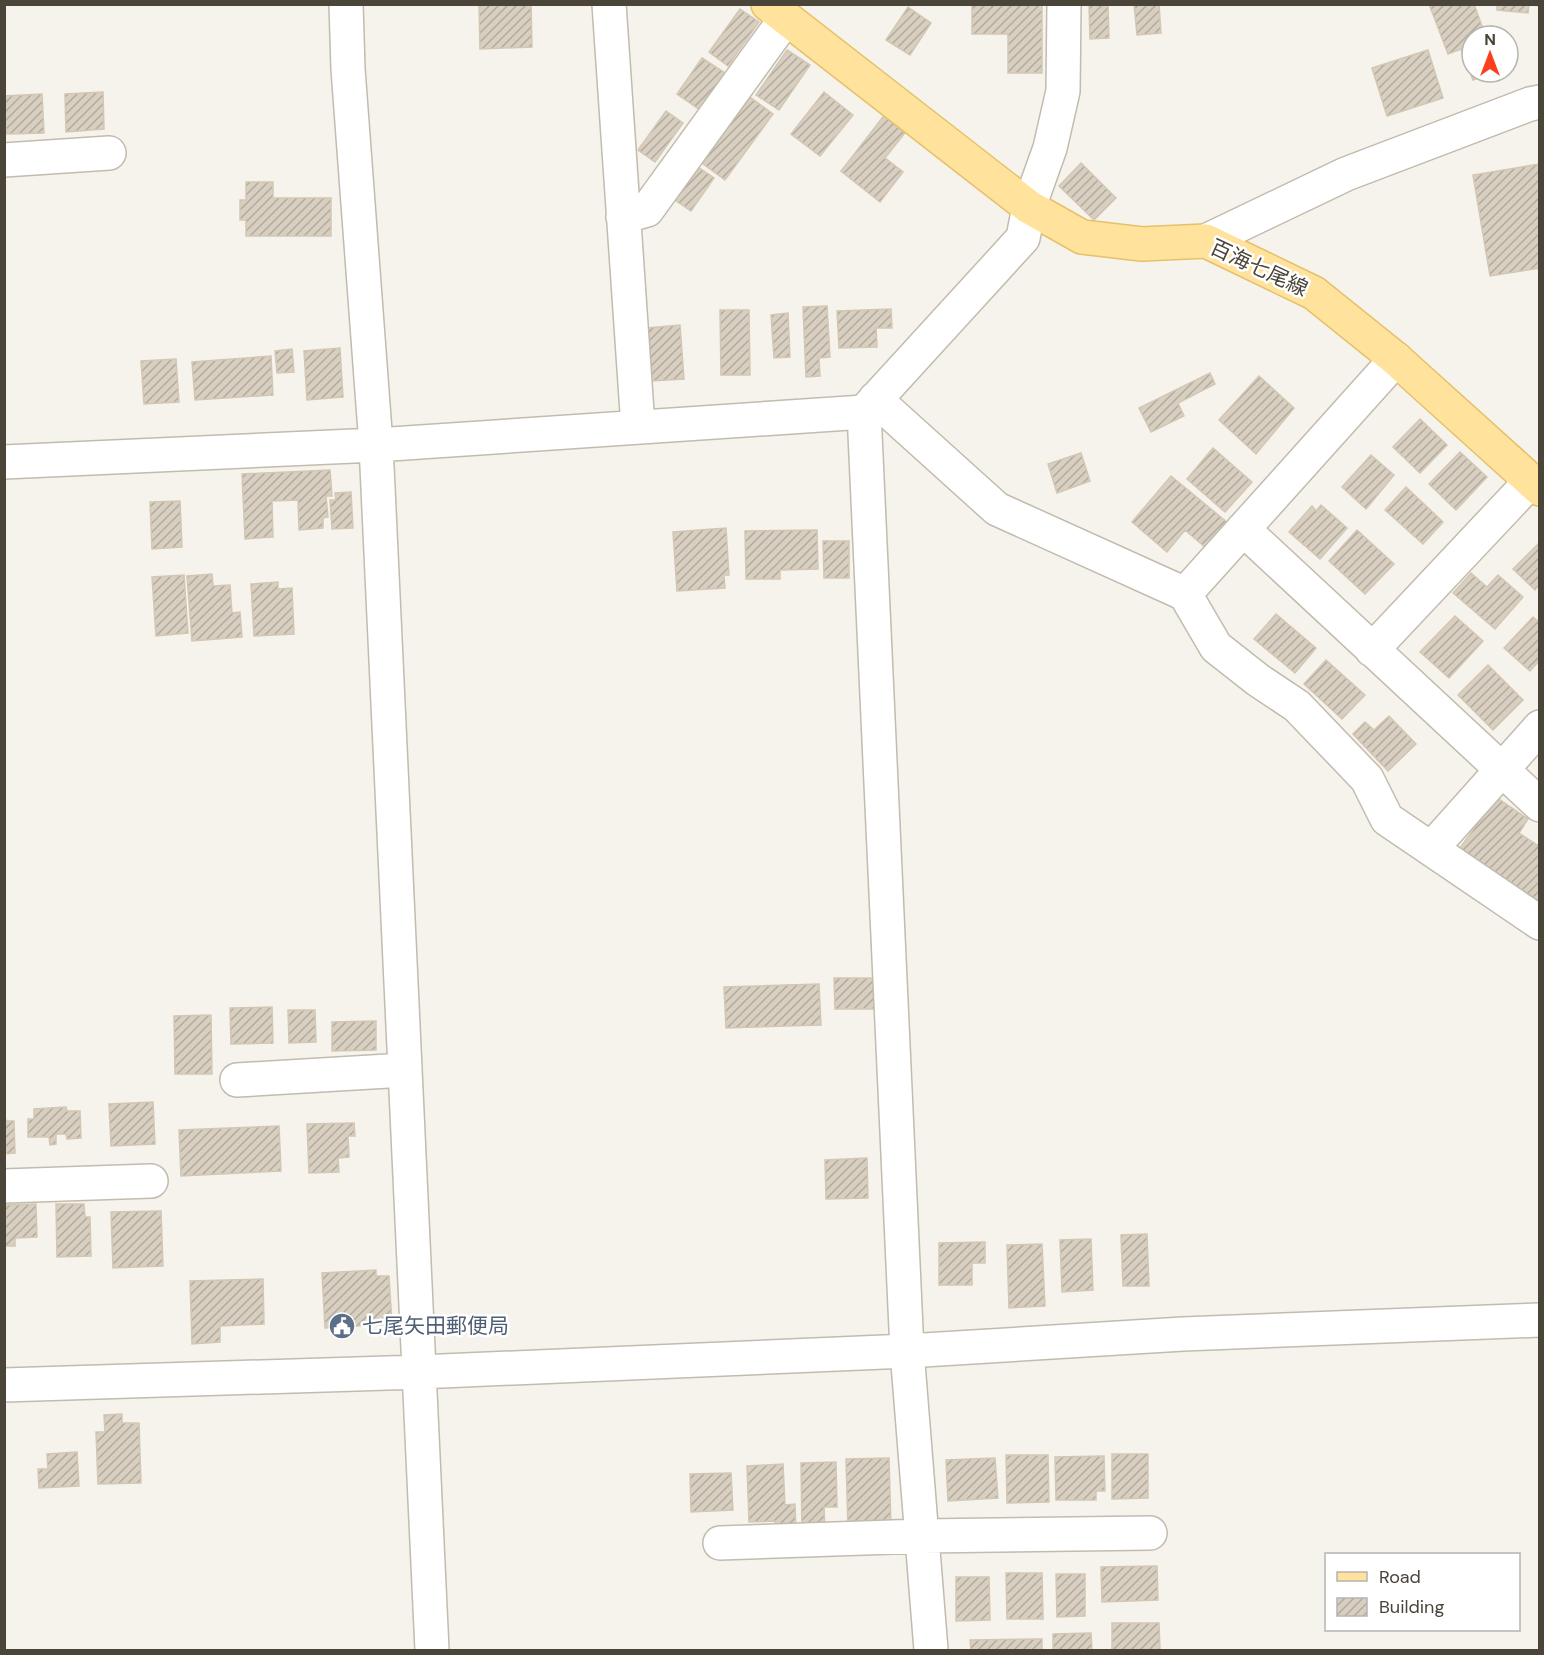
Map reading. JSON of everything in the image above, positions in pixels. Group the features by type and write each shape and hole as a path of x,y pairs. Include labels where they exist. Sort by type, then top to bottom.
{"main road":[{"name":"百海七尾線","path":"777,11 1029,207 1082,237 1142,244 1206,241 1314,293 1396,360 1535,485"}],"street":[{"path":"346,4 349,81 376,445 432,1650"},
{"path":"609,4 638,427"},
{"path":"4,462 376,445 638,427 869,406 1023,238 1029,207 1050,148 1063,91 1064,4"},
{"path":"623,217 646,210 777,11"},
{"path":"1206,241 1346,174 1539,102"},
{"path":"4,160 109,153"},
{"path":"1185,594 1396,360"},
{"path":"869,406 997,509 1185,594 1216,647 1258,680 1297,706 1367,779 1387,819 1539,923"},
{"path":"869,406 907,1351 931,1650"},
{"path":"1372,650 1535,485"},
{"path":"1243,529 1539,805"},
{"path":"1431,849 1539,727"},
{"path":"237,1080 405,1070"},
{"path":"4,1186 151,1181"},
{"path":"4,1385 419,1372 907,1351 1195,1334 1539,1320"},
{"path":"720,1544 922,1536 1150,1533"}],"building":[{"path":"479,4 531,4 532,47 480,49"},
{"path":"972,4 1042,4 1042,73 1008,73 1008,34 972,34"},
{"path":"1089,4 1108,4 1109,38 1090,39"},
{"path":"1134,4 1159,4 1161,33 1137,35"},
{"path":"1429,4 1474,4 1481,24 1460,24 1460,49 1448,54"},
{"path":"1497,4 1540,4 1540,6 1529,5 1528,13 1497,10"},
{"path":"908,7 931,23 910,55 886,40"},
{"path":"740,9 759,22 728,66 709,52"},
{"path":"787,50 810,65 779,110 756,95"},
{"path":"1428,50 1443,98 1387,116 1372,68"},
{"path":"702,58 725,73 700,110 677,94"},
{"path":"103,92 104,129 66,132 65,94"},
{"path":"824,92 853,115 820,156 791,134"},
{"path":"42,94 44,133 7,134 6,127 4,127 4,96"},
{"path":"750,97 773,114 725,180 702,163"},
{"path":"666,111 683,123 655,162 638,150"},
{"path":"886,113 908,129 885,158 903,172 880,202 841,171"},
{"path":"1081,163 1116,198 1094,220 1059,186"},
{"path":"1540,164 1540,268 1490,276 1473,175"},
{"path":"695,165 714,178 691,211 672,198"},
{"path":"246,182 273,182 273,198 331,198 331,236 246,236 246,220 240,220 240,200 246,200"},
{"path":"827,306 830,357 819,358 820,376 806,377 803,307"},
{"path":"891,309 892,328 876,328 877,347 839,348 837,311"},
{"path":"720,310 749,310 750,375 721,375"},
{"path":"788,313 790,357 774,358 771,315"},
{"path":"680,325 684,379 651,381 647,328"},
{"path":"340,348 343,397 307,400 304,351"},
{"path":"292,349 294,372 277,373 275,351"},
{"path":"271,356 273,395 195,400 192,362"},
{"path":"176,359 179,402 144,404 141,361"},
{"path":"1210,373 1215,384 1178,403 1184,416 1151,432 1139,408"},
{"path":"1259,376 1294,408 1256,454 1219,420"},
{"path":"1420,419 1447,445 1420,473 1393,447"},
{"path":"1213,448 1252,482 1225,512 1187,479"},
{"path":"1460,452 1487,477 1456,510 1429,484"},
{"path":"1081,453 1090,481 1057,493 1048,464"},
{"path":"1371,455 1394,475 1366,509 1342,487"},
{"path":"330,470 332,496 326,496 328,517 323,518 323,528 299,530 298,500 272,501 273,537 245,539 242,474"},
{"path":"1171,476 1228,523 1206,548 1185,530 1167,552 1132,522"},
{"path":"1406,487 1443,522 1423,544 1385,510"},
{"path":"351,492 353,528 332,529 330,500 336,500 335,493"},
{"path":"180,501 182,547 152,549 150,502"},
{"path":"1321,505 1347,528 1320,559 1289,532 1312,506 1316,511"},
{"path":"726,528 729,575 724,575 725,588 677,591 673,532"},
{"path":"817,530 818,569 780,570 780,579 746,579 745,531"},
{"path":"1357,530 1394,564 1365,594 1329,561"},
{"path":"823,541 849,541 849,578 824,578"},
{"path":"1540,542 1540,584 1535,590 1513,569"},
{"path":"1471,573 1487,587 1498,575 1523,597 1495,629 1453,593"},
{"path":"212,574 213,586 230,585 232,613 240,612 242,637 192,641 187,576"},
{"path":"184,575 188,633 156,636 152,577"},
{"path":"278,582 278,589 292,588 294,634 254,636 251,584"},
{"path":"1276,614 1316,648 1295,673 1254,639"},
{"path":"1455,616 1483,641 1449,678 1420,652"},
{"path":"1533,617 1540,623 1540,660 1530,671 1504,648"},
{"path":"1326,660 1365,695 1342,719 1304,684"},
{"path":"1488,665 1523,700 1493,730 1458,695"},
{"path":"1389,716 1416,744 1388,771 1353,734 1365,722 1374,730"},
{"path":"1496,797 1528,819 1519,833 1540,847 1540,902 1460,848"},
{"path":"834,978 875,978 875,1009 835,1009"},
{"path":"819,984 821,1025 726,1028 724,987"},
{"path":"272,1007 273,1043 231,1044 230,1008"},
{"path":"288,1010 315,1010 316,1042 289,1043"},
{"path":"211,1015 212,1074 175,1074 174,1016"},
{"path":"376,1021 376,1050 332,1051 332,1022"},
{"path":"153,1102 155,1144 111,1146 109,1104"},
{"path":"66,1107 67,1111 80,1111 81,1138 67,1139 66,1134 56,1134 56,1144 50,1145 49,1137 28,1137 28,1119 34,1119 34,1109"},
{"path":"4,1108 6,1121 14,1121 15,1153 4,1154"},
{"path":"354,1123 355,1136 348,1136 349,1157 338,1158 339,1172 309,1173 307,1124"},
{"path":"279,1126 281,1171 181,1176 179,1130"},
{"path":"867,1158 868,1198 826,1199 825,1160"},
{"path":"36,1204 37,1237 15,1238 15,1246 4,1246 4,1205"},
{"path":"56,1204 84,1204 85,1217 90,1217 91,1256 57,1257"},
{"path":"161,1211 163,1266 113,1268 111,1212"},
{"path":"1147,1234 1149,1286 1123,1286 1121,1235"},
{"path":"1091,1239 1093,1290 1062,1292 1060,1240"},
{"path":"985,1242 985,1263 972,1263 972,1285 939,1285 939,1243"},
{"path":"1042,1244 1045,1306 1009,1308 1007,1245"},
{"path":"376,1270 376,1276 389,1276 392,1324 325,1328 322,1273"},
{"path":"263,1279 264,1324 220,1326 220,1342 192,1344 190,1281"},
{"path":"122,1414 122,1423 139,1423 141,1483 98,1484 96,1432 105,1432 104,1415"},
{"path":"77,1452 79,1486 39,1488 38,1469 48,1469 47,1454"},
{"path":"1112,1454 1148,1454 1148,1498 1112,1499"},
{"path":"1006,1455 1048,1455 1049,1502 1007,1503"},
{"path":"1104,1456 1105,1491 1096,1491 1096,1500 1056,1500 1055,1457"},
{"path":"889,1458 891,1527 848,1529 846,1459"},
{"path":"995,1458 998,1498 948,1501 946,1460"},
{"path":"836,1462 837,1507 824,1507 825,1534 802,1534 801,1463"},
{"path":"783,1464 785,1505 795,1504 796,1532 776,1533 775,1521 749,1522 747,1466"},
{"path":"731,1473 733,1510 691,1512 690,1474"},
{"path":"1157,1566 1158,1600 1102,1602 1101,1567"},
{"path":"1006,1573 1042,1573 1043,1619 1007,1619"},
{"path":"1056,1574 1085,1574 1085,1616 1057,1617"},
{"path":"956,1577 989,1577 990,1620 956,1621"},
{"path":"1112,1623 1159,1623 1160,1650 1112,1650"},
{"path":"1091,1633 1092,1650 1053,1650 1053,1634"},
{"path":"1042,1639 1042,1650 971,1650 970,1640"}],"place":[{"name":"七尾矢田郵便局","path":"342,1326"}]}
